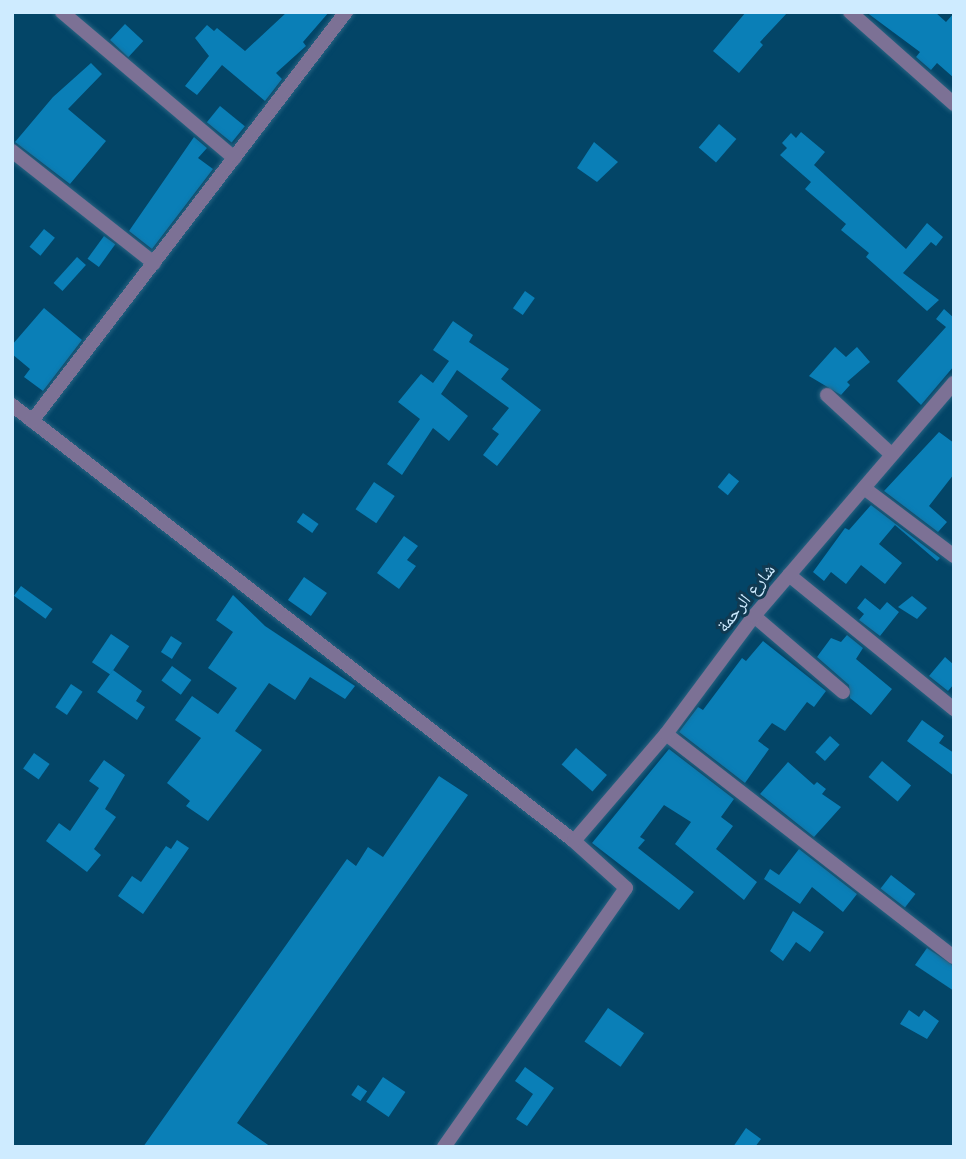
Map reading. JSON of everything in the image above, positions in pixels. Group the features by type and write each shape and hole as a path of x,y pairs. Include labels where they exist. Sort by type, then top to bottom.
{"street":[{"path":"62,12 234,158"},
{"path":"32,421 346,12"},
{"path":"850,12 954,104"},
{"path":"12,151 153,263"},
{"name":"شارع الرحمة","path":"574,841 666,734 754,616 953,385"},
{"path":"827,395 892,455"},
{"path":"12,405 574,841 626,888 444,1147"},
{"path":"864,488 954,556"},
{"path":"789,575 954,709"},
{"path":"754,616 843,692"},
{"path":"666,734 954,957"}],"building":[{"path":"287,12 329,12 303,42 306,46 276,73 282,79 265,101 222,65 197,95 185,86 209,56 195,38 207,25 214,31 217,28 245,51"},
{"path":"746,12 788,12 760,42 763,45 739,73 713,51"},
{"path":"866,12 935,12 946,22 954,13 954,78 937,63 931,70 916,57 920,52"},
{"path":"125,24 143,41 128,57 110,40"},
{"path":"91,63 102,74 68,109 106,141 70,184 15,142 53,97"},
{"path":"220,106 245,126 232,142 207,122"},
{"path":"719,124 736,139 716,162 699,147"},
{"path":"801,132 825,152 814,165 906,249 927,223 943,237 936,246 931,242 903,273 939,300 927,311 866,257 869,253 841,230 846,224 805,189 811,182 780,155 787,148 782,143 791,133 796,138"},
{"path":"194,137 207,148 198,158 213,169 152,249 129,231"},
{"path":"594,142 618,162 597,182 577,168"},
{"path":"44,229 55,238 40,256 30,247"},
{"path":"104,236 115,244 99,267 88,259"},
{"path":"77,257 86,265 62,291 54,283"},
{"path":"525,291 535,298 523,315 513,308"},
{"path":"44,308 82,340 43,391 24,377 30,369 12,354 12,345"},
{"path":"944,309 954,318 954,366 921,405 897,381 946,327 936,319"},
{"path":"453,321 473,335 469,342 509,369 501,379 541,410 497,466 483,455 499,434 492,429 509,408 457,370 441,394 468,416 449,441 433,428 402,475 387,464 420,419 398,402 421,374 433,383 449,361 433,350"},
{"path":"835,347 846,357 857,347 870,362 847,382 850,385 841,395 809,376"},
{"path":"939,432 954,443 954,474 929,506 947,522 938,532 884,491"},
{"path":"729,473 739,481 728,495 718,487"},
{"path":"374,482 395,496 376,523 356,509"},
{"path":"871,505 940,558 937,561 895,525 879,544 902,563 885,584 861,565 846,584 831,572 824,581 813,572 845,528 849,530"},
{"path":"303,513 319,524 312,533 297,522"},
{"path":"404,536 418,546 407,560 416,566 399,589 377,573"},
{"path":"304,577 327,593 311,616 288,600"},
{"path":"21,586 53,609 45,619 14,596"},
{"path":"233,595 265,626 355,686 345,699 310,677 295,700 269,683 235,731 262,750 208,821 186,806 190,801 167,783 201,738 175,720 192,696 218,714 237,688 208,668 233,632 216,620"},
{"path":"912,596 927,608 917,619 898,607"},
{"path":"865,598 880,610 887,602 899,612 880,636 859,620 864,614 857,608"},
{"path":"111,634 129,646 110,674 92,662"},
{"path":"847,635 863,648 856,659 892,689 871,715 850,698 849,685 817,657 831,638 841,642"},
{"path":"171,636 182,643 172,659 161,652"},
{"path":"763,641 826,691 814,707 807,702 785,731 772,723 758,741 769,749 745,783 679,732 698,707 703,710 742,658 746,661"},
{"path":"945,657 954,665 954,684 948,691 929,676"},
{"path":"172,666 191,680 181,695 161,681"},
{"path":"113,670 142,691 136,701 145,707 137,720 97,692"},
{"path":"71,684 83,692 67,715 55,707"},
{"path":"922,720 944,736 939,743 954,753 954,776 907,741"},
{"path":"830,736 840,745 825,761 815,752"},
{"path":"576,748 607,775 593,792 562,765"},
{"path":"669,749 734,799 721,817 733,826 716,849 757,882 744,900 675,844 691,822 664,805 640,837 645,840 638,848 694,892 679,910 592,843"},
{"path":"34,753 50,764 39,779 23,769"},
{"path":"104,760 125,775 105,809 116,817 94,849 101,855 87,872 46,841 59,823 70,831 99,788 89,781"},
{"path":"882,761 911,785 898,802 869,777"},
{"path":"788,762 814,785 817,782 826,789 822,794 841,807 814,837 760,794"},
{"path":"439,776 468,795 237,1123 271,1147 143,1147 347,859 356,866 368,847 383,857"},
{"path":"177,840 189,848 143,914 118,896 132,876 141,882 166,846 171,849"},
{"path":"799,849 857,894 843,912 812,887 800,904 764,879 770,869 779,875"},
{"path":"891,875 915,894 905,907 881,888"},
{"path":"793,911 824,932 810,952 796,942 783,961 770,951"},
{"path":"927,948 954,966 954,991 915,965"},
{"path":"608,1008 644,1033 621,1067 584,1042"},
{"path":"909,1010 919,1017 924,1010 939,1021 927,1039 900,1024"},
{"path":"525,1067 554,1088 527,1126 516,1119 533,1094 515,1081"},
{"path":"383,1077 405,1092 389,1117 366,1102"},
{"path":"358,1085 367,1091 360,1101 351,1095"},
{"path":"746,1128 761,1139 755,1147 733,1147"}]}
